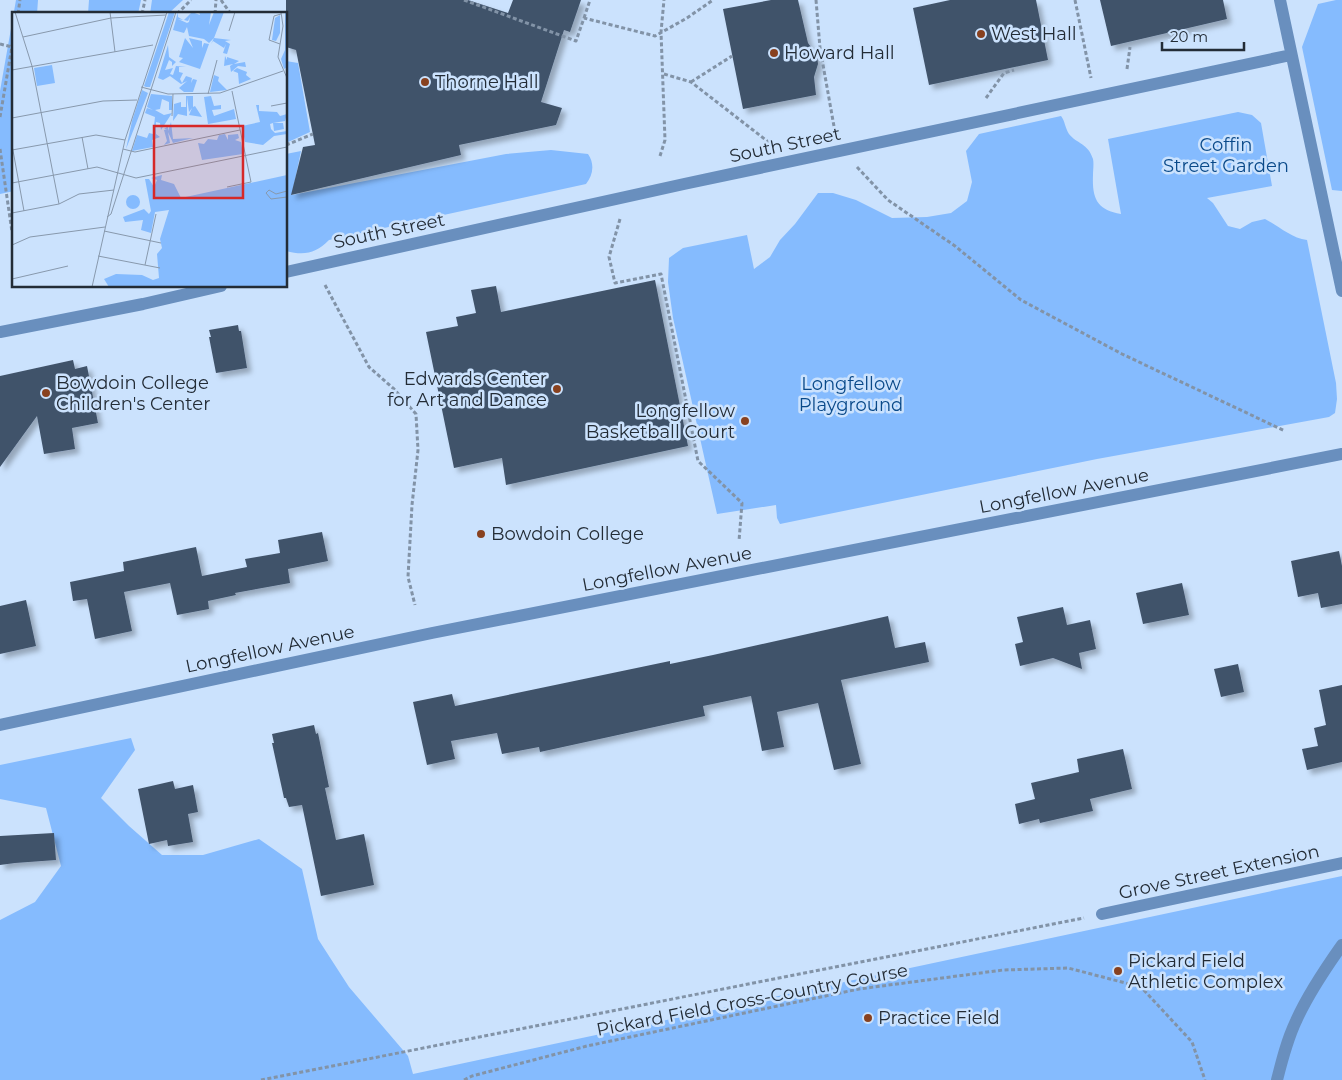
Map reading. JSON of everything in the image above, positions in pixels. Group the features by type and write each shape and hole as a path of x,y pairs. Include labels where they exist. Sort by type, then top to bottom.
{"street":[{"path":"1280,0 1342,291"},
{"name":"South Street","path":"288,272 684,184 1291,55"},
{"path":"0,332 143,304 212,288"},
{"name":"Longfellow Avenue","path":"0,725 432,633 1342,454"},
{"name":"Grove Street Extension","path":"1102,914 1342,863"},
{"path":"1277,1080 1282,1059 1296,1021 1318,979 1342,945"}],"path":[{"path":"179,12 191,0"},
{"path":"221,0 230,12"},
{"path":"464,0 576,41 590,0"},
{"path":"660,156 665,140 661,32 664,0"},
{"path":"584,18 655,36 687,18 713,0"},
{"path":"816,0 820,48 834,131"},
{"path":"1075,0 1091,79"},
{"path":"0,44 12,47 0,117"},
{"path":"1126,71 1130,47"},
{"path":"691,82 732,56"},
{"path":"985,101 1004,73 1014,70"},
{"path":"664,74 691,82 771,144"},
{"path":"288,144 313,134"},
{"path":"0,149 12,232"},
{"path":"843,151 888,200 954,246 1021,300 1122,354 1285,431"},
{"path":"620,217 609,257 615,283 661,274 698,461 742,503 739,541"},
{"path":"324,283 369,367 394,389 416,414 418,450 412,505 408,577 415,605"},
{"path":"261,1080 1102,914"},
{"name":"Pickard Field Cross-Country Course","path":"464,1080 472,1076 587,1046 859,989 1003,970 1068,968 1141,987 1192,1042 1205,1080"}],"green space":[{"path":"16,0 38,0 37,12 14,12"},
{"path":"89,0 141,0 138,12 88,12"},
{"path":"152,0 183,0 170,12 150,12"},
{"path":"1342,0 1342,191 1332,190 1302,47 1318,4"},
{"path":"12,23 12,191 0,194 0,91"},
{"path":"288,61 298,63 310,132 288,142"},
{"path":"1238,112 1252,115 1261,123 1272,186 1207,198 1213,203 1228,226 1240,229 1252,222 1265,219 1290,234 1307,240 1336,383 1337,399 1335,413 1329,417 1097,459 780,524 777,518 776,505 717,514 673,318 668,282 669,258 683,248 747,235 754,269 770,257 780,240 795,224 818,193 833,193 856,200 892,218 927,217 951,213 967,201 972,182 966,151 979,134 1061,116 1069,134 1091,154 1094,191 1098,202 1106,210 1121,214 1108,139"},
{"path":"551,150 588,154 592,162 592,169 586,184 329,240 315,251 305,253 288,251 288,154 301,151 292,195 506,154"},
{"path":"131,738 135,750 101,798 162,855 203,855 259,839 302,869 318,939 349,987 408,1056 413,1074 1342,876 1342,1080 0,1080 0,920 35,902 61,866 46,808 0,799 0,765"}],"building":[{"name":"Thorne Hall","path":"286,0 468,0 508,13 513,0 581,0 570,32 564,30 541,102 562,108 556,125 459,145 461,155 291,195 303,147 315,145 296,50 288,48 288,12 286,12"},
{"name":"Howard Hall","path":"771,0 798,0 808,43 817,55 818,64 814,77 816,95 743,109 723,9"},
{"name":"West Hall","path":"950,0 1036,0 1048,60 929,85 913,8"},
{"path":"1100,0 1223,0 1227,19 1111,46"},
{"name":"Edwards Center for Art and Dance","path":"655,280 688,446 506,485 502,458 454,468 426,332 458,326 456,317 476,313 471,290 496,286 501,312"},
{"path":"238,325 239,331 241,331 247,368 216,373 209,330"},
{"name":"Bowdoin College Children's Center","path":"73,360 75,369 87,366 98,423 72,428 75,449 44,454 37,416 0,467 0,376"},
{"path":"322,532 328,561 288,569 290,583 235,593 236,595 208,601 209,609 177,615 170,583 124,592 132,631 95,639 87,599 73,601 70,582 124,571 123,562 196,547 202,576 247,567 245,559 280,553 278,540"},
{"path":"1339,551 1342,566 1342,604 1321,608 1318,593 1298,597 1291,561"},
{"path":"1182,583 1189,615 1143,624 1136,593"},
{"path":"26,600 36,646 0,654 0,606"},
{"path":"1063,607 1067,625 1090,620 1096,649 1079,653 1082,669 1053,658 1020,666 1015,644 1023,642 1017,617"},
{"path":"888,616 895,648 925,642 929,662 841,680 861,764 834,770 818,703 777,712 784,747 762,751 751,696 703,706 705,716 540,752 539,747 502,754 497,733 451,741 455,759 427,765 413,702 452,694 455,706 670,661 670,664"},
{"path":"1238,664 1244,692 1221,697 1214,669"},
{"path":"1342,685 1342,762 1307,770 1302,749 1318,746 1314,728 1326,725 1319,690"},
{"path":"314,725 316,734 318,733 329,787 325,788 336,840 364,834 374,885 321,896 302,805 289,807 286,798 284,798 272,743 274,743 272,734"},
{"path":"1123,749 1132,789 1090,799 1093,811 1040,823 1039,819 1019,824 1015,804 1035,799 1031,783 1079,772 1077,759"},
{"path":"173,781 175,789 193,785 198,812 188,814 193,842 168,846 167,840 149,844 138,789"},
{"path":"54,833 56,860 0,865 0,836"}],"place":[{"name":"West Hall","path":"981,34"},
{"name":"Howard Hall","path":"774,53"},
{"name":"Thorne Hall","path":"425,82"},
{"name":"Edwards Center for Art and Dance","path":"557,389"},
{"name":"Bowdoin College Children's Center","path":"46,393"},
{"name":"Longfellow Basketball Court","path":"745,421"},
{"name":"Bowdoin College","path":"481,534"},
{"name":"Pickard Field Athletic Complex","path":"1118,971"},
{"name":"Practice Field","path":"868,1018"}],"park label":[{"name":"Coffin Street Garden","path":"1226,155"},
{"name":"Longfellow Playground","path":"851,394"}]}
